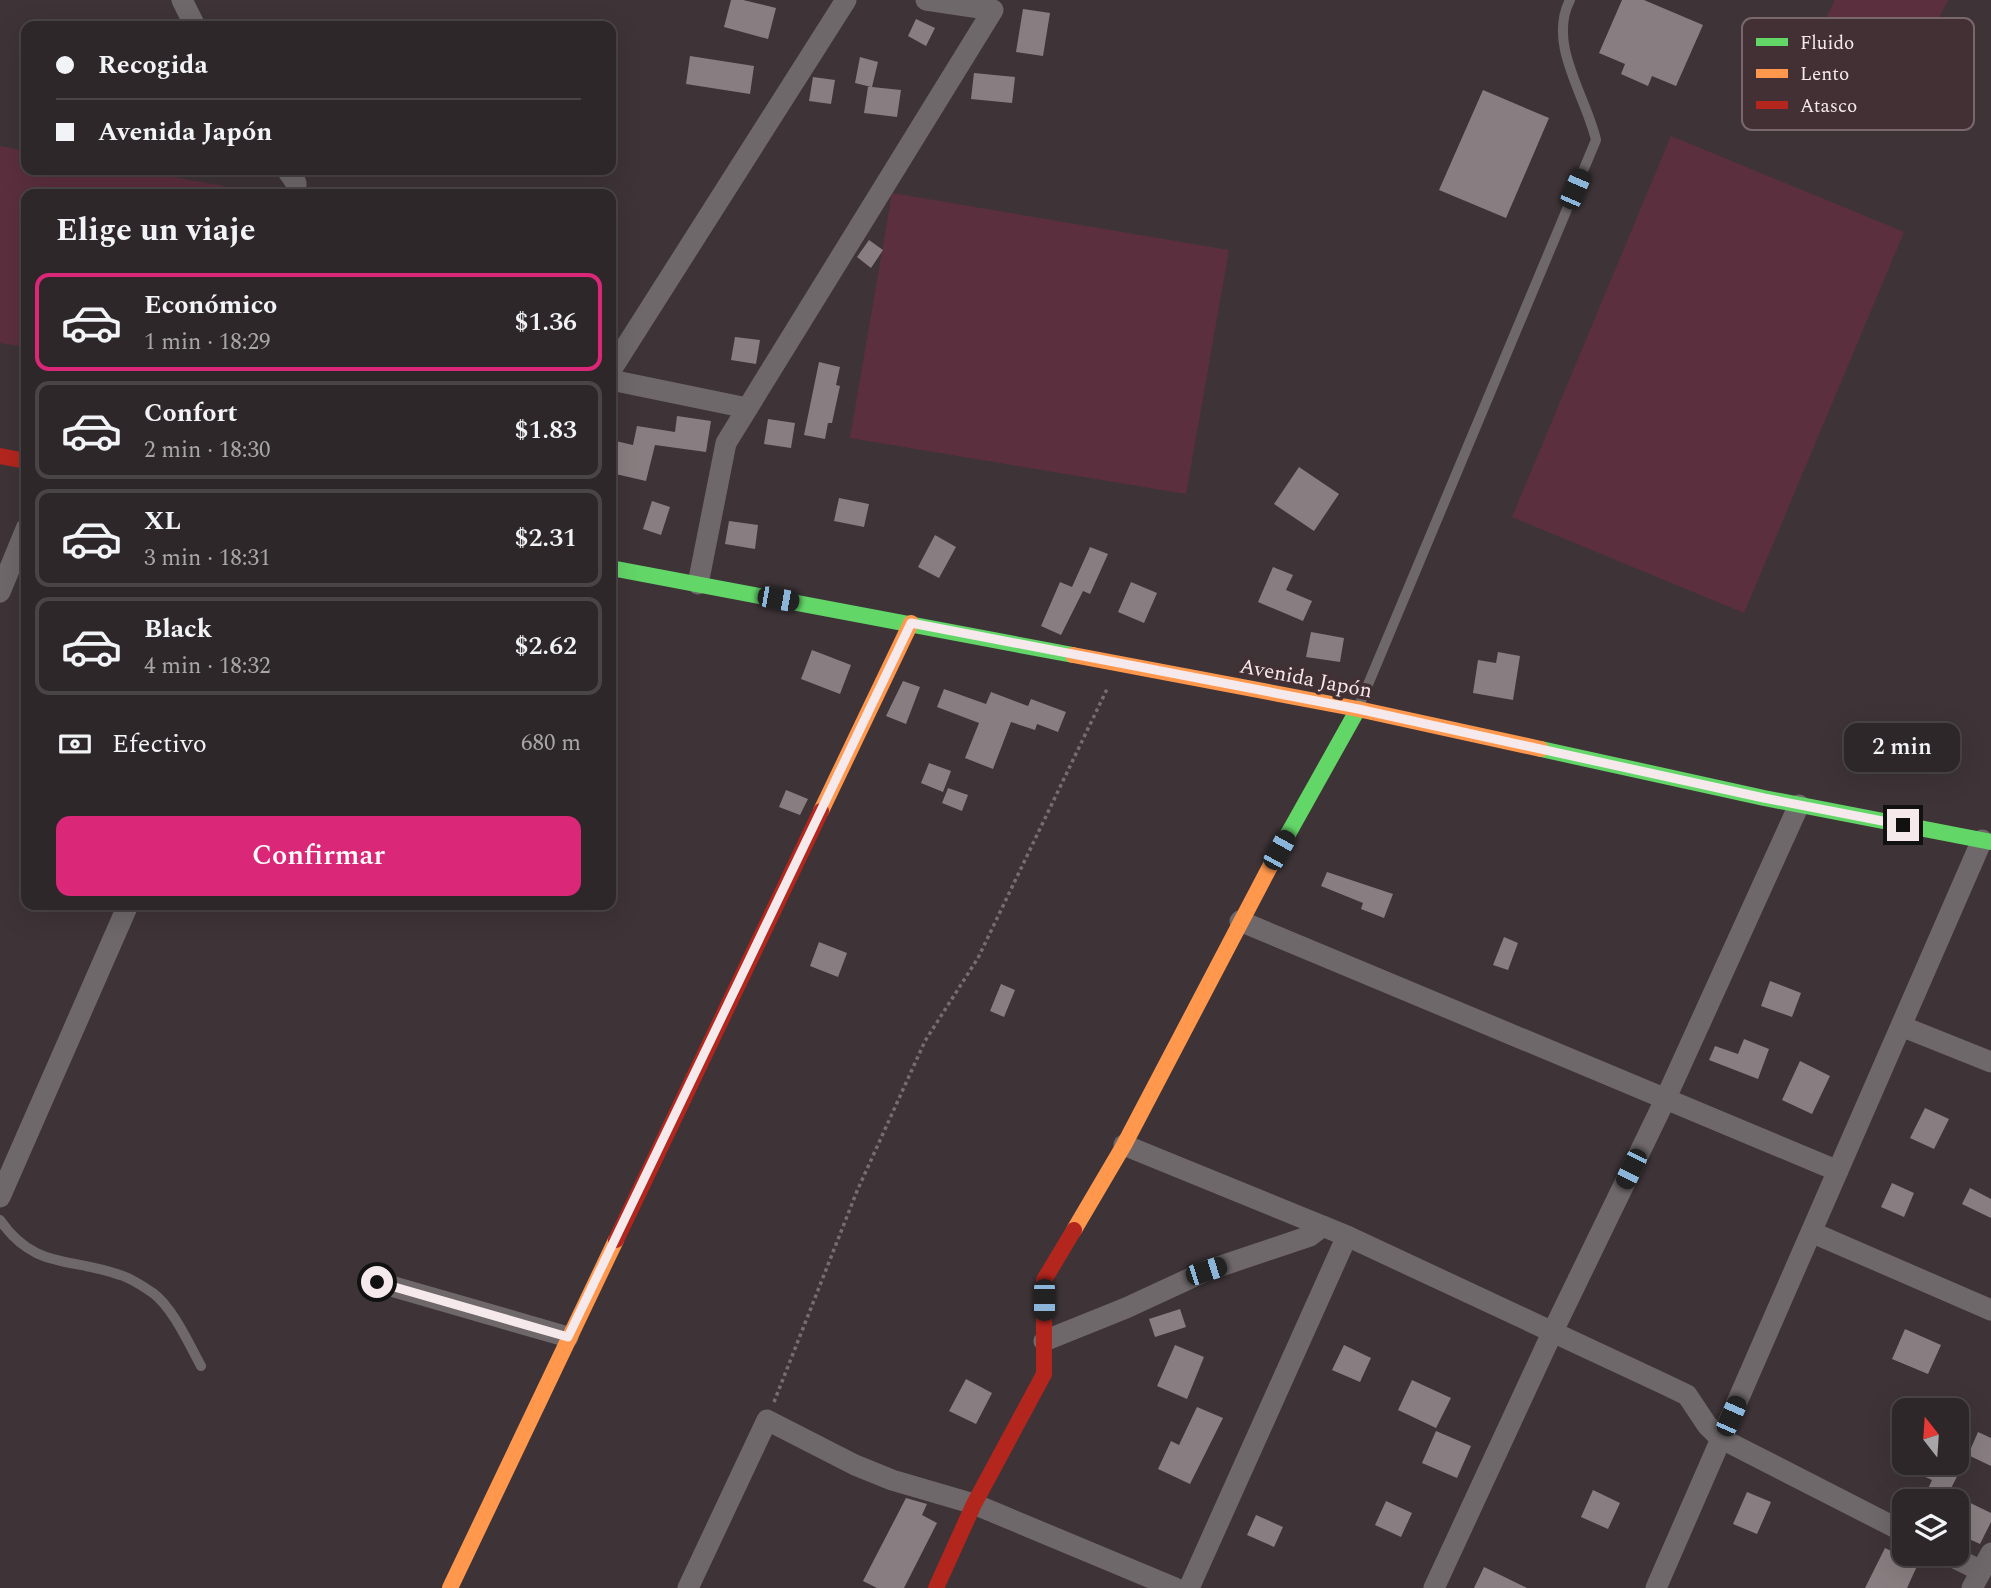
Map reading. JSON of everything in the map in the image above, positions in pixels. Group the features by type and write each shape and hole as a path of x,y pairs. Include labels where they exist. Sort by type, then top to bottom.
{"street":[{"path":"182,0 192,21"},
{"path":"616,362 846,0"},
{"path":"698,584 726,443 993,10 926,0"},
{"path":"616,381 747,408"},
{"path":"0,456 21,460"},
{"path":"0,592 21,541"},
{"name":"Avenida Japón","path":"616,569 1358,709 1799,805 1986,841"},
{"path":"450,1588 911,623"},
{"path":"936,1588 974,1504 1044,1374 1044,1280 1124,1145 1240,921 1358,709"},
{"path":"1434,1588 1553,1331 1665,1100 1799,805"},
{"path":"1656,1588 1901,1026 1986,841"},
{"path":"0,1197 126,910"},
{"path":"1240,921 1838,1171"},
{"path":"1901,1026 1991,1062"},
{"path":"1124,1145 1347,1236 1687,1395 1707,1425 1720,1438 1892,1526"},
{"path":"1044,1341 1126,1308 1206,1271 1310,1236 1323,1226"},
{"path":"1811,1232 1991,1310"},
{"path":"1189,1588 1347,1236"},
{"path":"377,1282 568,1337"},
{"path":"688,1588 767,1420 855,1465 974,1504 1175,1588"},
{"path":"1960,1566 1976,1580 1991,1553"}],"lane":[{"path":"1358,709 1596,140 1566,54 1563,30 1565,11 1570,0"},
{"path":"0,1220 9,1233 36,1254 121,1275 155,1295 178,1324 201,1366"}],"path":[{"path":"767,1420 857,1191 925,1041 978,958 1120,663"}],"shaded area":[{"path":"1835,0 1948,0 1939,18 1826,18"},
{"path":"1671,136 1904,232 1744,613 1512,517"},
{"path":"0,146 21,150 21,175 162,175 241,189 21,189 21,346 0,343"},
{"path":"892,193 1229,250 1186,494 850,438"}],"building":[{"path":"731,0 743,0 776,8 768,39 724,27"},
{"path":"1622,0 1644,0 1703,25 1676,86 1652,76 1648,86 1621,74 1625,64 1599,53"},
{"path":"1023,9 1050,13 1043,56 1016,52"},
{"path":"916,19 935,28 926,46 908,36"},
{"path":"690,56 754,66 750,94 686,84"},
{"path":"860,57 878,62 872,87 901,90 897,117 864,113 868,87 871,87 855,83"},
{"path":"974,73 1015,77 1012,103 971,99"},
{"path":"813,77 835,80 831,104 809,101"},
{"path":"1483,90 1549,118 1506,218 1439,190"},
{"path":"869,240 883,250 871,268 857,257"},
{"path":"735,337 760,340 756,364 731,360"},
{"path":"819,362 840,367 836,385 840,386 832,423 828,423 825,439 804,435"},
{"path":"677,416 711,421 706,452 655,445 646,481 616,474 616,441 633,445 637,426 675,432"},
{"path":"768,419 795,423 791,448 764,444"},
{"path":"1299,467 1339,494 1314,531 1274,504"},
{"path":"839,498 869,504 864,527 834,521"},
{"path":"652,501 670,507 661,535 643,529"},
{"path":"729,521 758,525 755,549 725,544"},
{"path":"935,535 956,547 939,578 918,567"},
{"path":"1090,547 1108,554 1090,594 1083,591 1061,635 1041,626 1060,582 1072,587"},
{"path":"1273,567 1293,575 1286,590 1312,601 1303,621 1258,602"},
{"path":"1131,582 1157,593 1144,623 1118,612"},
{"path":"1311,632 1344,638 1340,662 1306,657"},
{"path":"812,650 851,665 840,694 801,679"},
{"path":"1498,652 1520,656 1513,700 1473,693 1478,660 1496,663"},
{"path":"903,681 920,687 906,724 886,716"},
{"path":"944,689 986,704 991,692 1028,706 1031,699 1066,712 1058,732 1037,724 1035,730 1011,722 993,769 965,758 979,723 937,707"},
{"path":"929,763 951,771 943,792 921,783"},
{"path":"948,788 968,795 962,811 942,803"},
{"path":"786,790 808,799 800,815 779,807"},
{"path":"1327,872 1393,894 1384,918 1361,909 1363,903 1321,886"},
{"path":"1504,937 1518,943 1508,970 1493,965"},
{"path":"819,942 847,953 838,977 810,966"},
{"path":"1770,981 1801,993 1792,1017 1761,1006"},
{"path":"1001,984 1015,990 1004,1017 990,1011"},
{"path":"1744,1039 1769,1049 1758,1079 1709,1060 1715,1046 1738,1054"},
{"path":"1800,1061 1830,1076 1812,1114 1782,1100"},
{"path":"1925,1108 1949,1119 1934,1149 1910,1138"},
{"path":"1892,1183 1914,1193 1904,1217 1881,1207"},
{"path":"1970,1188 1991,1199 1991,1218 1962,1204"},
{"path":"1180,1309 1186,1327 1155,1337 1149,1319"},
{"path":"1905,1329 1941,1345 1928,1374 1892,1359"},
{"path":"1175,1345 1204,1357 1187,1399 1157,1386"},
{"path":"1344,1345 1371,1358 1360,1382 1332,1370"},
{"path":"966,1379 992,1393 976,1424 949,1411"},
{"path":"1412,1380 1451,1398 1436,1428 1398,1410"},
{"path":"1197,1407 1223,1418 1190,1484 1158,1469 1171,1441 1179,1445"},
{"path":"1436,1431 1471,1446 1457,1478 1422,1463"},
{"path":"1978,1432 1991,1438 1991,1466 1969,1455"},
{"path":"1921,1475 1958,1475 1951,1489 1928,1489 1932,1480"},
{"path":"1593,1490 1620,1503 1608,1529 1581,1517"},
{"path":"1747,1492 1771,1502 1757,1534 1733,1524"},
{"path":"906,1498 927,1504 922,1515 937,1523 904,1588 877,1588 863,1581"},
{"path":"1386,1501 1412,1513 1401,1537 1375,1525"},
{"path":"1969,1502 1991,1513 1991,1522 1980,1544 1969,1539"},
{"path":"1256,1515 1283,1527 1274,1547 1247,1535"},
{"path":"1885,1548 1892,1551 1892,1566 1917,1566 1907,1588 1865,1588"},
{"path":"1484,1567 1527,1588 1474,1588"}],"traffic: fast":[{"path":"616,569 1073,655"},
{"path":"1274,859 1358,709"},
{"path":"1541,749 1764,798 1991,842"}],"traffic: slow":[{"path":"821,811 911,623"},
{"path":"1073,655 1358,709 1541,749"},
{"path":"1074,1230 1124,1145 1274,859"},
{"path":"450,1588 616,1240"}],"traffic: jam":[{"path":"0,456 21,460"},
{"path":"616,1240 821,811"},
{"path":"936,1588 974,1504 1044,1374 1044,1280 1074,1230"}],"route":[{"path":"377,1282 568,1337 911,623 1358,709 1764,798 1903,825"}]}
